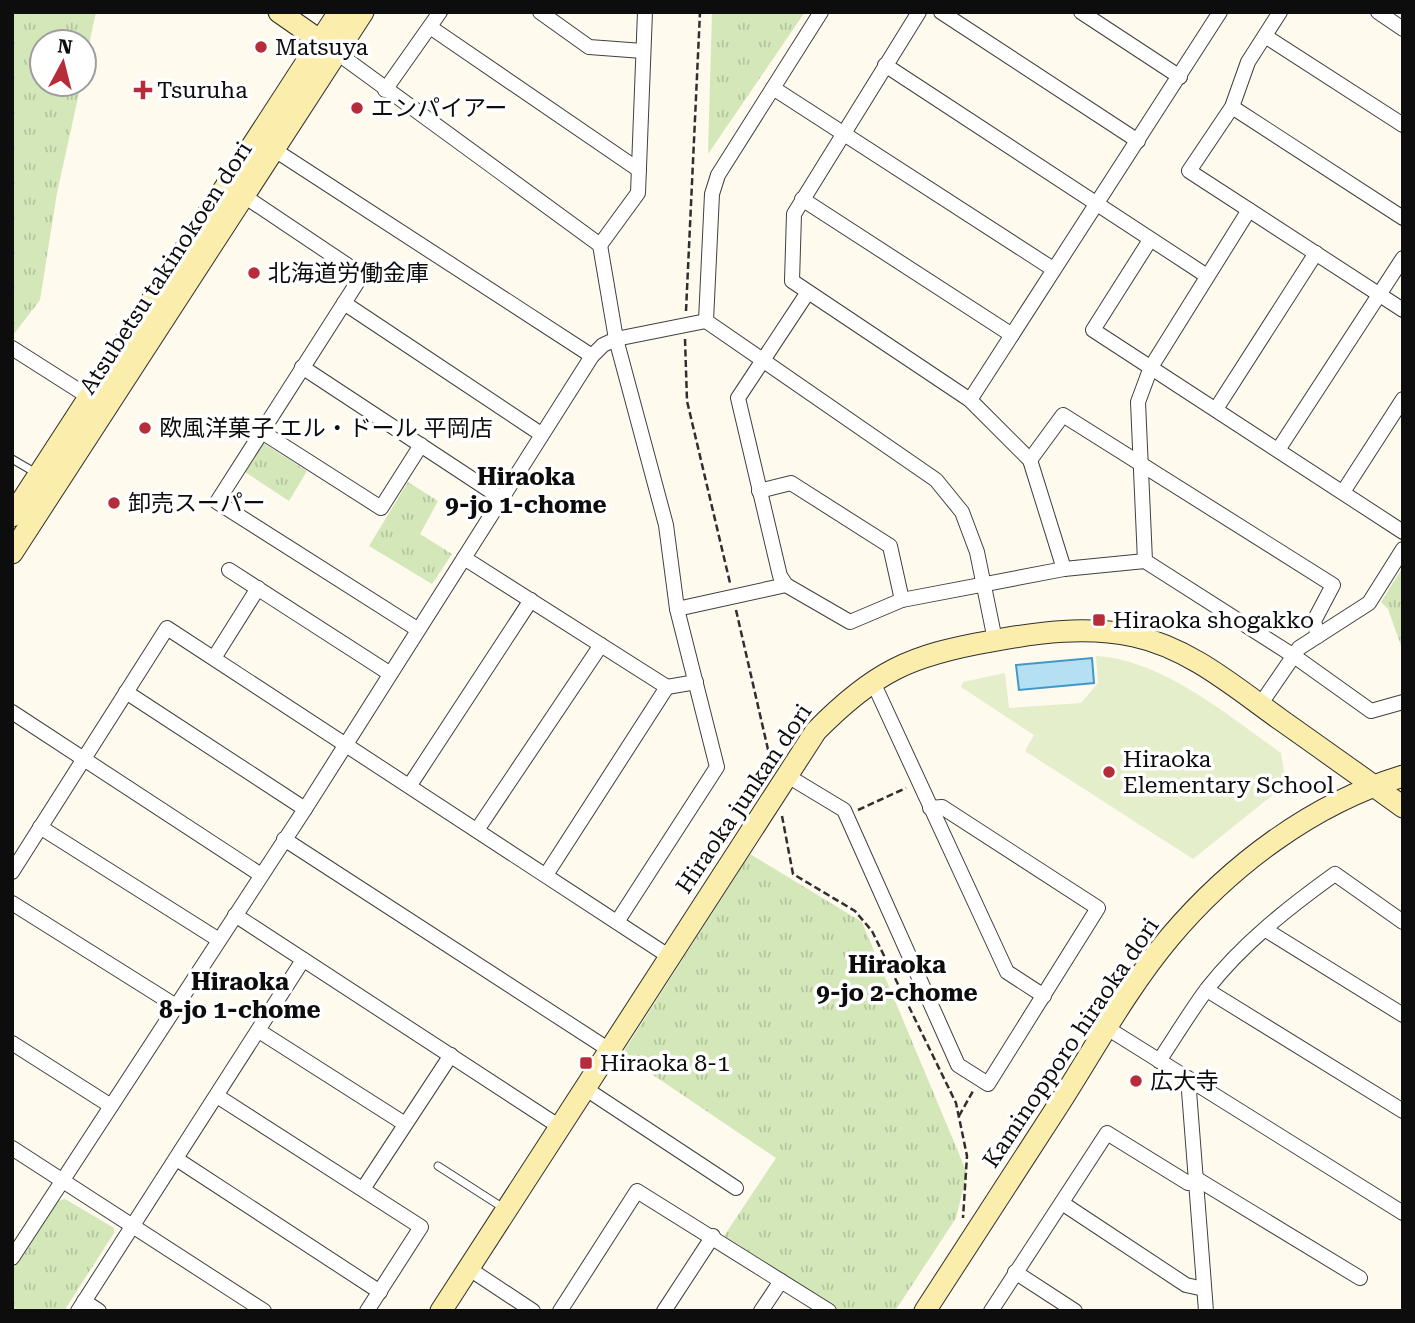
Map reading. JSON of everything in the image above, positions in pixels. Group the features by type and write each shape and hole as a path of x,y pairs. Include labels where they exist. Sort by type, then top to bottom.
{"street":[{"path":"279,12 600,245 616,339 666,525 677,609 717,767 617,922"},
{"name":"Atsubetsu takinokoen dori","path":"328,47 339,12"},
{"name":"Atsubetsu takinokoen dori","path":"12,516 31,470 89,397 266,144 328,47 363,12"},
{"path":"385,90 440,12"},
{"path":"540,12 589,47 643,51"},
{"path":"600,245 638,193 645,12"},
{"path":"706,321 712,194 718,175 821,12"},
{"path":"919,12 794,214 792,281 970,400 1030,460 1064,569"},
{"path":"941,12 1138,141"},
{"path":"1081,12 1180,77"},
{"path":"970,400 1220,12"},
{"path":"1280,12 1248,62 1232,107 1189,171 1403,310"},
{"path":"1385,14 1403,29"},
{"path":"430,27 639,170"},
{"path":"1265,36 1403,125"},
{"path":"885,65 1095,205 1208,276"},
{"path":"773,88 1053,269"},
{"path":"1232,107 1403,218"},
{"path":"266,144 592,356"},
{"name":"Atsubetsu takinokoen dori","path":"12,553 244,196 266,144"},
{"path":"244,196 362,275 217,502 417,629"},
{"path":"802,199 1012,335"},
{"path":"1145,561 1138,402 1151,367 1248,210"},
{"path":"1150,240 1093,330 1403,532"},
{"path":"1216,409 1316,253"},
{"path":"1278,450 1403,258"},
{"path":"808,292 765,362 738,398 780,576 786,585 850,622 902,600 1064,569 1145,561 1294,656 1371,711 1403,702"},
{"path":"344,303 541,434"},
{"path":"12,1258 16,1243 63,1180 111,1107 305,809 388,673 541,434 592,356 603,345 616,339 706,321 936,480 962,512 977,552 995,640"},
{"path":"12,348 89,397"},
{"path":"302,367 501,498"},
{"path":"1343,492 1403,399"},
{"path":"1030,460 1063,415 1333,585 1314,621 1318,636"},
{"path":"262,432 381,508 421,445"},
{"path":"760,491 792,483 890,546 902,600"},
{"path":"1260,705 1299,648 1369,604 1403,549"},
{"path":"464,558 667,687 696,682"},
{"path":"229,570 388,673"},
{"path":"677,609 786,585"},
{"path":"214,658 258,588"},
{"path":"410,785 531,600"},
{"path":"12,872 167,628 670,957"},
{"name":"Hiraoka junkan dori","path":"441,1311 670,957 779,771 850,697 872,680 928,655 995,640 1044,632 1093,630 1135,636 1193,659 1403,807"},
{"path":"477,830 601,645"},
{"path":"872,680 1007,972 1044,996"},
{"path":"546,875 667,687"},
{"path":"126,692 305,809"},
{"path":"12,712 261,875"},
{"path":"779,771 844,810 958,1065 988,1084 1098,908 942,807 930,808"},
{"name":"Kaminopporo hiraoka dori","path":"925,1311 1107,1028 1170,938 1216,888 1303,821 1373,785 1403,776"},
{"path":"40,827 219,940"},
{"path":"284,839 611,1051"},
{"path":"1159,1061 1207,989 1266,930 1335,874 1403,922"},
{"path":"12,903 176,1006"},
{"path":"235,915 560,1127"},
{"path":"1266,930 1403,1015"},
{"path":"99,1311 81,1306 303,960"},
{"path":"1207,989 1403,1111"},
{"path":"1107,1028 1403,1213"},
{"path":"259,1031 405,1124"},
{"path":"12,1043 111,1107"},
{"path":"363,1189 451,1055"},
{"path":"1188,1078 1206,1311"},
{"path":"586,1089 736,1188"},
{"path":"217,1096 421,1227 367,1311"},
{"path":"991,1311 1107,1133 1188,1183 1197,1179"},
{"path":"12,1147 264,1311"},
{"path":"177,1160 380,1292"},
{"path":"1197,1179 1360,1278"},
{"path":"560,1311 637,1191 713,1236 829,1311"},
{"path":"1062,1203 1186,1285 1205,1289"},
{"path":"664,1311 713,1236"},
{"path":"468,1268 533,1311"},
{"path":"1016,1272 1075,1311"},
{"path":"761,1311 781,1280"}],"lane":[{"path":"12,459 31,470"},
{"path":"12,467 31,470"},
{"path":"438,1166 506,1210"}],"path":[{"path":"700,12 685,326 687,401 733,597 779,771"},
{"path":"846,816 919,782"},
{"path":"782,816 793,874 855,911 872,931 956,1103 968,1170 963,1218"},
{"path":"959,1116 980,1079"}],"green space":[{"path":"12,12 96,12 93,28 28,28 28,98 78,98 57,193 40,300 13,335"},
{"path":"712,12 805,12 708,154"},
{"path":"258,443 263,443 307,471 289,501 242,470"},
{"path":"408,482 438,501 420,534 452,554 432,584 369,546"},
{"path":"1403,567 1403,651 1388,609 1381,602"},
{"path":"1096,656 1145,667 1169,678 1217,707 1281,753 1284,772 1274,794 1193,859 1025,751 1034,735 961,687 963,682 1005,673 1009,708 1081,703 1098,683"},
{"path":"750,854 862,922 967,1173 956,1218 895,1311 840,1311 724,1236 776,1158 622,1054"},
{"path":"65,1199 114,1228 114,1233 64,1311 12,1311 12,1271 58,1201"}],"water":[{"path":"1092,658 1094,683 1019,690 1016,665"}],"place":[{"name":"Matsuya","path":"261,47"},
{"name":"Tsuruha","path":"143,90"},
{"name":"エンパイアー","path":"357,108"},
{"name":"北海道労働金庫","path":"254,273"},
{"name":"欧風洋菓子 エル・ドール 平岡店","path":"145,428"},
{"name":"卸売スーパー","path":"114,503"},
{"name":"Hiraoka shogakko","path":"1099,620"},
{"name":"Hiraoka Elementary School","path":"1109,772"},
{"name":"Hiraoka 8-1","path":"586,1063"},
{"name":"広大寺","path":"1136,1081"}],"district":[{"name":"Hiraoka 9-jo 1-chome","path":"526,491"},
{"name":"Hiraoka 9-jo 2-chome","path":"897,979"},
{"name":"Hiraoka 8-jo 1-chome","path":"240,996"}]}
